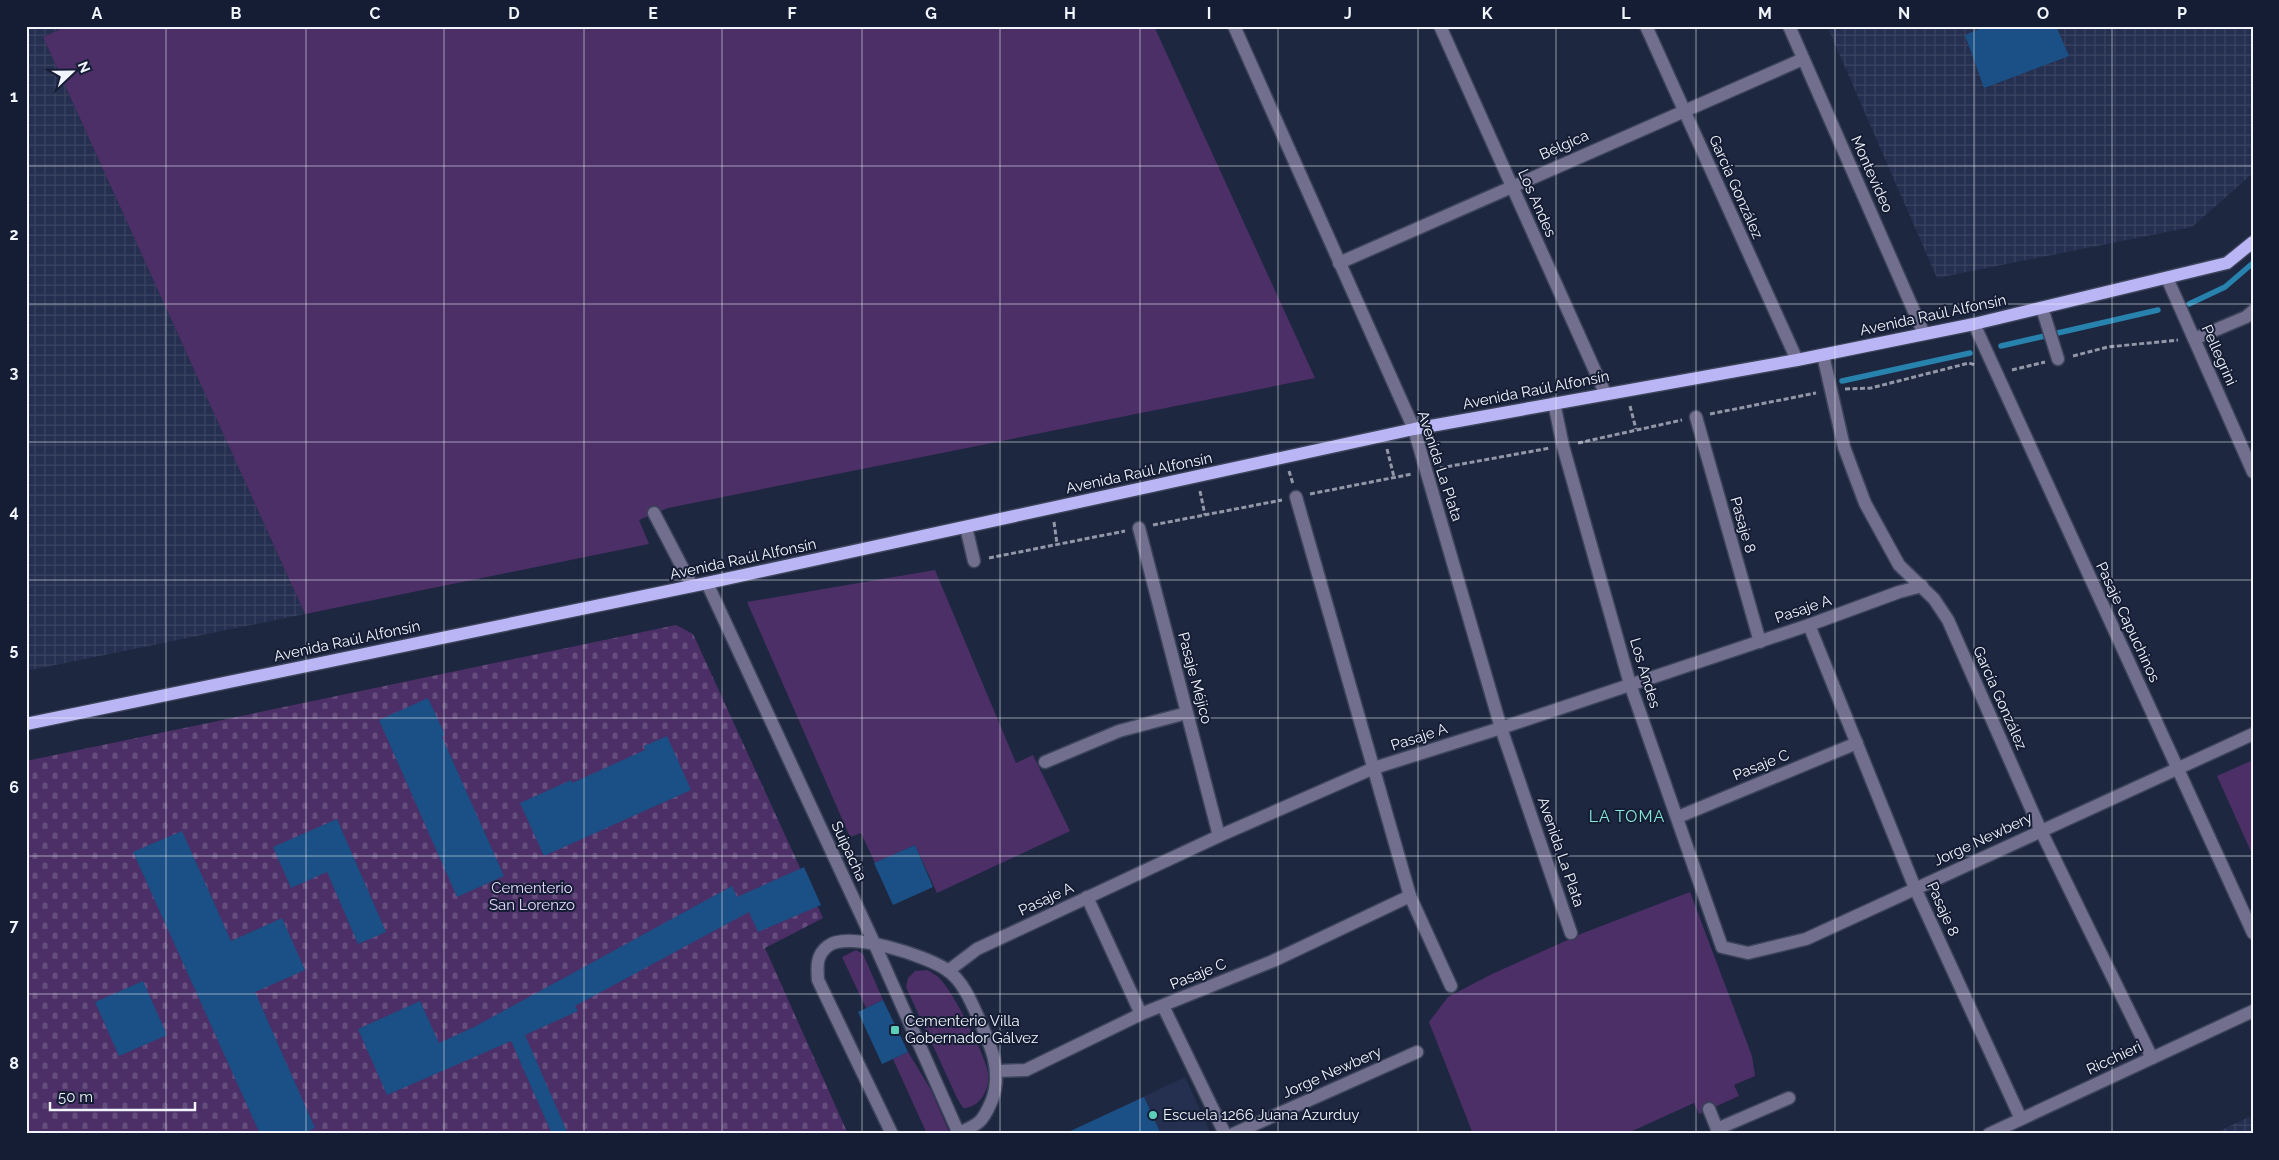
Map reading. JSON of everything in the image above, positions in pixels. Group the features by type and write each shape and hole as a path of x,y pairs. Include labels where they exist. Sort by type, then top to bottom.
{"main road":[{"name":"Avenida Raúl Alfonsín","path":"26,724 707,583 1414,429 1823,355 1974,324 2227,263 2253,242"}],"street":[{"name":"Avenida La Plata","path":"1234,26 1414,429 1501,728 1571,933"},
{"name":"Los Andes","path":"1440,26 1606,393"},
{"name":"García González","path":"1646,26 1796,360"},
{"name":"Montevideo","path":"1789,26 1924,334"},
{"name":"Bélgica","path":"1339,263 1683,110 1803,59"},
{"name":"Pellegrini","path":"2166,278 2253,472"},
{"path":"2042,308 2058,359"},
{"path":"2194,339 2246,317 2253,312"},
{"name":"Pasaje Capuchinos","path":"1974,324 2253,933"},
{"name":"García González","path":"1823,355 1844,447 1865,503 1899,565 1934,599 1948,620 2041,830 2152,1058"},
{"name":"Los Andes","path":"1554,403 1563,446 1630,684 1678,817 1722,948"},
{"name":"Pasaje 8","path":"1696,417 1760,642"},
{"path":"1296,497 1410,896 1451,986"},
{"path":"654,513 692,586"},
{"path":"966,527 974,561"},
{"name":"Pasaje Méjico","path":"1139,528 1219,836"},
{"name":"Suipacha","path":"707,583 875,945 959,1134"},
{"name":"Pasaje A","path":"948,970 977,949 1219,836 1374,768 1760,642 1899,592 1922,586"},
{"name":"Pasaje 8","path":"1809,625 1915,888 2020,1119"},
{"path":"1045,762 1119,731 1187,713"},
{"name":"Jorge Newbery","path":"1722,948 1748,953 1806,938 2253,734"},
{"name":"Pasaje C","path":"1678,817 1857,743"},
{"name":"Pasaje C","path":"997,1071 1026,1070 1141,1014 1273,960 1410,896"},
{"path":"1087,897 1141,1014"},
{"path":"892,1134 818,980 817,959 828,945 845,941 897,948 920,956 948,970 968,995 992,1049 997,1071 996,1088 990,1107 980,1122 959,1134"},
{"path":"1163,1006 1225,1134"},
{"name":"Ricchieri","path":"1989,1134 2253,1011"},
{"name":"Jorge Newbery","path":"1233,1134 1417,1052"},
{"path":"1709,1110 1718,1132 1789,1098"}],"path":[{"path":"974,561 1394,477 1563,446 1636,429 1830,390 1871,388 1969,363 1996,373 2108,347 2194,339"},
{"path":"1626,390 1636,429"},
{"path":"1384,436 1394,477"},
{"path":"1286,457 1296,497"},
{"path":"1196,477 1205,515"},
{"path":"1052,508 1057,544"}],"shaded area":[{"path":"26,26 67,26 43,37 305,614 26,671"},
{"path":"1827,26 2253,26 2253,173 2192,227 1937,278"},
{"name":"Escuela 1266 Juana Azurduy","path":"1185,1077 1211,1134 1064,1134"},
{"path":"2253,1115 2253,1134 2213,1134"}],"green space":[{"path":"67,26 1154,26 1315,378 668,508 639,520 649,544 305,614 43,37"},
{"path":"935,570 1016,763 1033,755 1070,831 937,893 915,845 875,863 861,833 850,837 747,602"},
{"name":"Cementerio San Lorenzo","path":"676,625 693,634 823,918 765,948 848,1134 26,1134 26,761"},
{"path":"2253,760 2253,856 2217,776"},
{"path":"1690,892 1752,1056 1755,1076 1734,1085 1739,1096 1699,1114 1694,1103 1630,1132 1630,1134 1473,1134 1429,1022 1448,997 1492,974 1583,933"},
{"path":"856,950 863,954 883,1000 866,1008 842,957"},
{"path":"927,970 939,978 946,986 973,1035 987,1068 987,1088 980,1100 970,1107 963,1108 957,1098 906,987 908,978 915,971"},
{"path":"908,1052 931,1090 950,1134 927,1134 893,1059"}],"building":[{"path":"1986,26 2056,26 2069,56 1984,88 1965,35"},
{"path":"428,698 445,735 442,737 504,876 457,897 379,720"},
{"path":"667,736 691,790 544,856 520,803 571,780 572,783 645,750 644,746"},
{"path":"337,819 386,932 358,944 327,872 291,888 273,847"},
{"path":"182,831 231,941 282,918 305,970 255,992 315,1128 302,1134 260,1134 133,852"},
{"path":"915,845 933,887 893,905 874,863"},
{"path":"804,867 821,905 758,932 749,912 575,1006 578,1011 525,1035 568,1134 552,1134 511,1041 387,1095 358,1029 420,1001 439,1043 474,1027 732,886 737,897"},
{"path":"143,981 167,1035 119,1056 95,1002"},
{"path":"883,1000 908,1052 882,1064 858,1012"},
{"path":"1144,1097 1161,1134 1064,1134"}],"waterway":[{"path":"2189,304 2225,287 2253,263"},
{"path":"2001,346 2158,310"},
{"path":"1842,381 1970,353"}],"place":[{"name":"Cementerio Villa Gobernador Gálvez","path":"895,1030"},
{"name":"Escuela 1266 Juana Azurduy","path":"1153,1115"}],"district":[{"name":"LA TOMA","path":"1627,816"}]}
